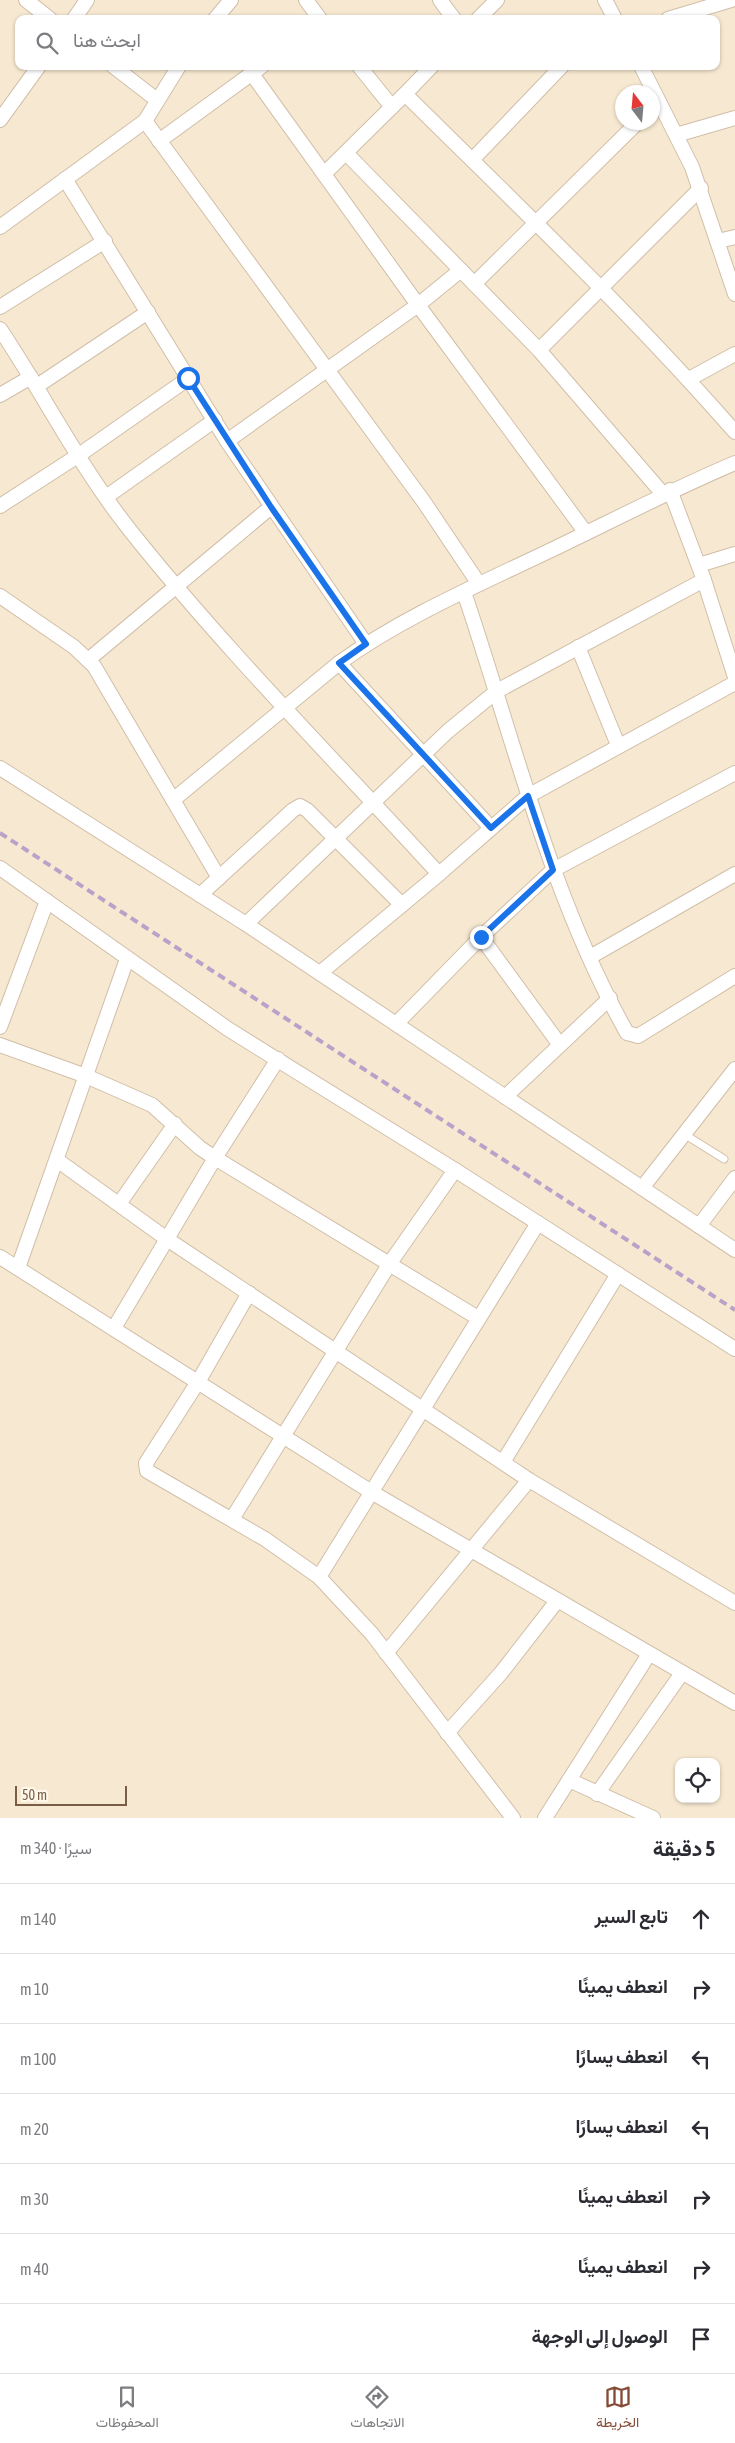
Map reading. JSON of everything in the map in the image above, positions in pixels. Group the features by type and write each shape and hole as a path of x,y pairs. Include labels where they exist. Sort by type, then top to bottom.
{"street":[{"path":"26,0 45,15"},
{"path":"77,15 87,0"},
{"path":"218,15 231,0"},
{"path":"306,0 317,15"},
{"path":"440,0 451,15"},
{"path":"482,15 497,0"},
{"path":"605,0 611,15"},
{"path":"681,15 731,0"},
{"path":"0,120 36,70"},
{"path":"118,70 158,100"},
{"path":"0,227 145,121 177,70"},
{"path":"159,141 257,70 324,174 586,533"},
{"path":"362,70 392,107"},
{"path":"324,174 428,70"},
{"path":"472,160 558,70"},
{"path":"642,70 648,85"},
{"path":"405,94 602,288 689,379 735,432"},
{"path":"660,110 676,134 701,188 735,294"},
{"path":"676,134 735,118"},
{"path":"145,121 424,502 479,584"},
{"path":"474,284 537,224 630,130"},
{"path":"346,153 539,350 667,492 704,580 735,677"},
{"path":"65,179 227,441 366,644"},
{"path":"539,350 701,188"},
{"path":"718,241 735,237"},
{"path":"0,307 105,241"},
{"path":"227,441 418,305 461,270"},
{"path":"0,396 34,382 148,312"},
{"path":"0,330 106,497 176,586 285,709 439,874"},
{"path":"689,379 735,354"},
{"path":"0,506 188,378"},
{"path":"106,497 215,420"},
{"path":"173,800 339,663 366,644 479,584 667,492 735,463"},
{"path":"88,660 271,507"},
{"path":"698,565 735,554"},
{"path":"246,924 471,710 497,691 704,580"},
{"path":"464,592 553,870 590,957 627,1033 638,1036 735,976"},
{"path":"0,596 74,647 99,674 218,878"},
{"path":"578,647 618,745"},
{"path":"339,663 424,753 491,828"},
{"path":"320,973 439,874 528,796 618,745 735,683"},
{"path":"0,768 246,924 735,1250"},
{"path":"396,1024 481,937 553,870 735,773"},
{"path":"200,895 300,806 307,810 402,905"},
{"path":"0,868 228,1029 455,1170 735,1349"},
{"path":"590,957 735,874"},
{"path":"0,1027 47,901"},
{"path":"481,937 560,1045"},
{"path":"18,1268 127,959"},
{"path":"505,1096 610,998"},
{"path":"0,1045 86,1076 152,1105 200,1148 215,1158 478,1318"},
{"path":"114,1328 215,1158 278,1059"},
{"path":"642,1188 733,1076"},
{"path":"119,1204 175,1124"},
{"path":"57,1160 166,1239 529,1480 735,1603"},
{"path":"232,1519 390,1263 455,1170"},
{"path":"699,1226 735,1178"},
{"path":"319,1577 373,1493 422,1408 538,1223"},
{"path":"0,1257 373,1493 735,1703"},
{"path":"503,1462 618,1274"},
{"path":"249,1294 198,1382 145,1467 150,1474 232,1519 302,1563 319,1577 386,1653 513,1818"},
{"path":"386,1653 529,1480"},
{"path":"448,1733 501,1673 557,1601"},
{"path":"545,1818 648,1654"},
{"path":"597,1794 682,1673"},
{"path":"569,1780 653,1818"}],"lane":[{"path":"684,1134 724,1159"}],"shaded area":[{"path":"0,0 735,0 735,1818 0,1818"}],"railway":[{"path":"0,833 735,1310"}],"route":[{"path":"188,378 271,507 366,644 339,663 424,753 491,828 528,796 553,870 481,937"}]}
